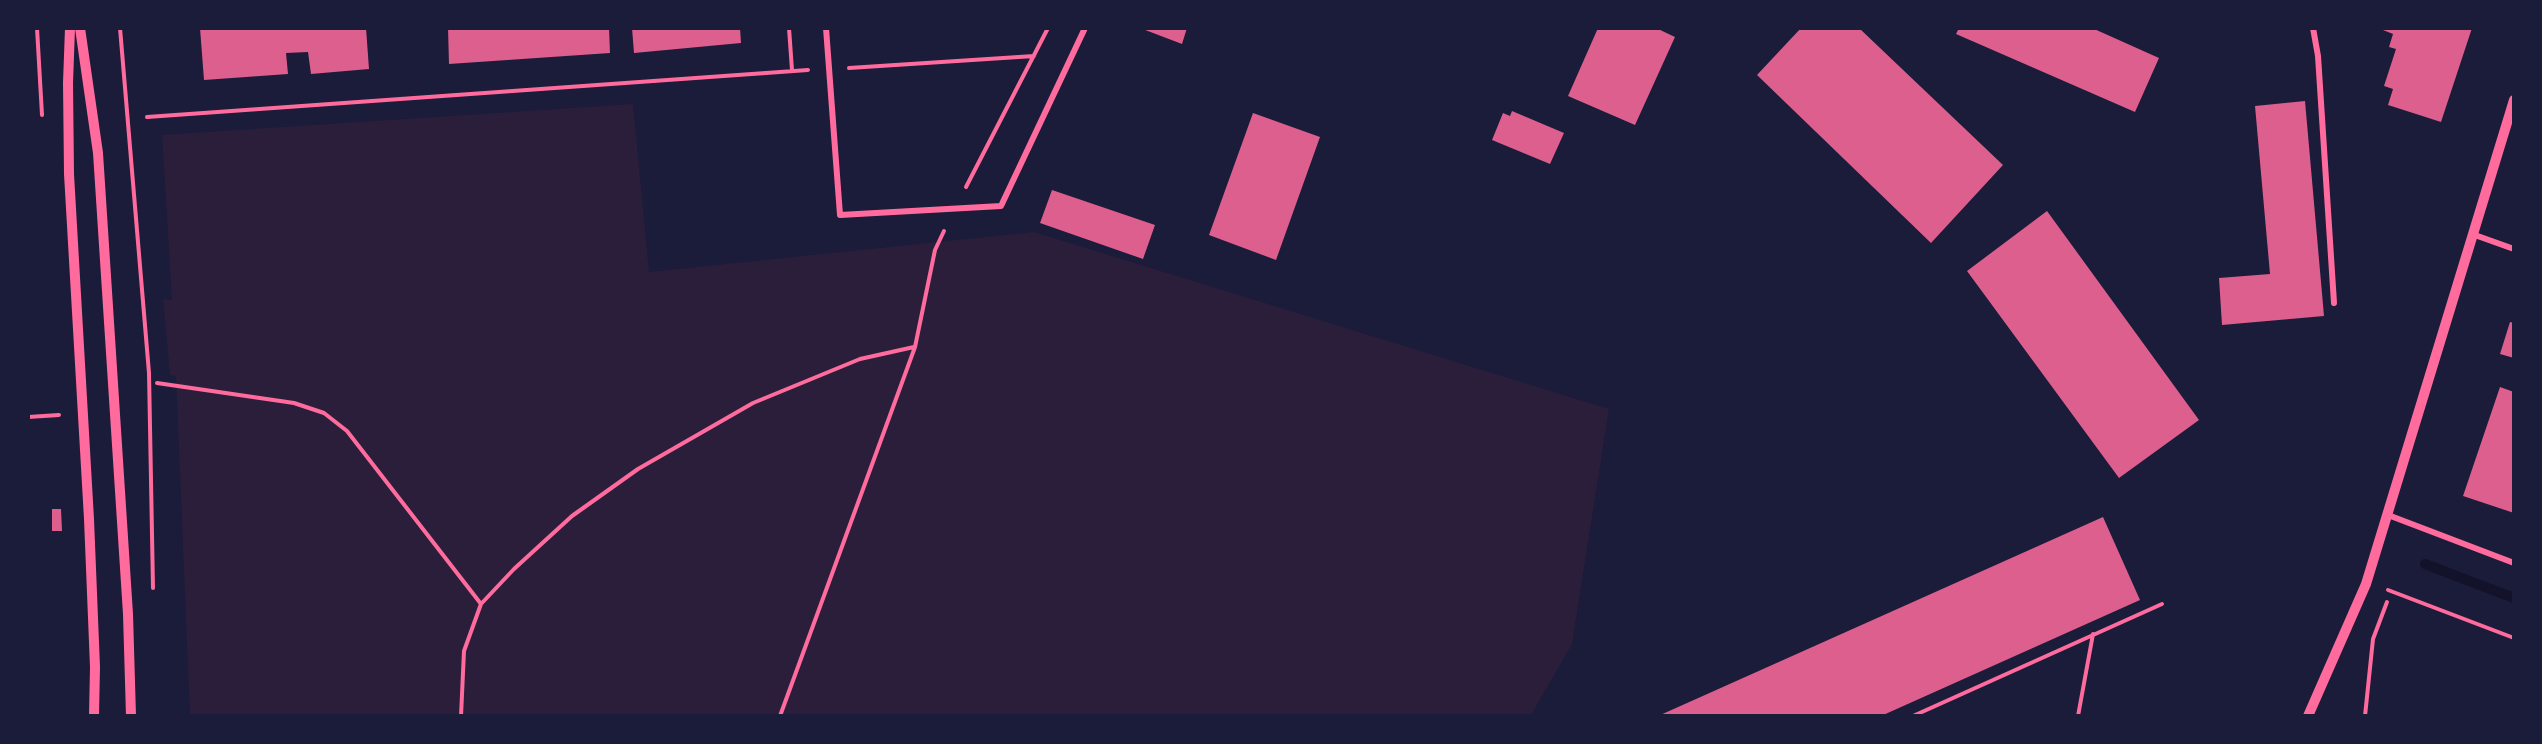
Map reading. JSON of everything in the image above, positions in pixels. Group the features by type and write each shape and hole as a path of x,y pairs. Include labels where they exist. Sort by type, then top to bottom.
{"street":[{"path":"70,28 69,174 90,519 95,667 94,716"},
{"path":"80,28 98,153 127,590 131,670 130,716"},
{"path":"826,28 840,215 1001,206 1085,28"},
{"path":"2313,28 2318,56 2334,303"},
{"path":"2308,716 2366,584 2471,234 2514,100"},
{"path":"2471,234 2514,249"},
{"path":"2388,515 2514,563"}],"path":[{"path":"120,28 148,373 153,597"},
{"path":"789,28 792,70"},
{"path":"780,716 915,347 934,250 1048,28"},
{"path":"147,117 792,70 1034,56"},
{"path":"461,716 464,651 481,604 514,569 572,516 638,469 753,403 860,359 915,347"},
{"path":"157,383 294,403 324,413 347,431 481,604"},
{"path":"28,417 59,415"},
{"path":"2366,716 2373,639 2391,591 2514,638"},
{"path":"1913,716 2162,604"},
{"path":"2078,716 2094,633"}],"shaded area":[{"path":"633,104 649,272 1034,232 1609,409 1572,644 1531,715 190,715 176,376 170,375 163,299 172,300 162,135"}],"building":[{"path":"200,28 366,28 369,69 311,74 308,52 286,53 288,74 204,80"},
{"path":"448,28 609,28 610,53 449,64"},
{"path":"632,28 740,28 741,43 634,53"},
{"path":"1140,28 1187,28 1182,44"},
{"path":"1598,28 1656,28 1675,37 1635,125 1568,96"},
{"path":"1801,28 1859,28 2003,165 1931,243 1757,75"},
{"path":"1959,28 2092,28 2159,58 2135,112 1956,34"},
{"path":"2378,28 2472,28 2441,122 2388,105 2393,89 2384,86 2396,49 2389,47 2393,34"},
{"path":"2305,101 2324,316 2222,325 2219,278 2270,274 2255,106"},
{"path":"1512,111 1564,133 1550,164 1492,140 1503,113 1510,116"},
{"path":"1253,113 1320,137 1276,260 1209,235"},
{"path":"1052,190 1155,225 1143,259 1040,223"},
{"path":"2047,211 2199,420 2119,478 1967,271"},
{"path":"2510,322 2514,323 2514,358 2500,354"},
{"path":"2500,387 2514,392 2514,513 2463,496"},
{"path":"52,509 61,509 62,531 52,531"},
{"path":"2103,517 2140,600 1881,716 1658,716"}],"waterway":[{"path":"2425,564 2514,598"}]}
